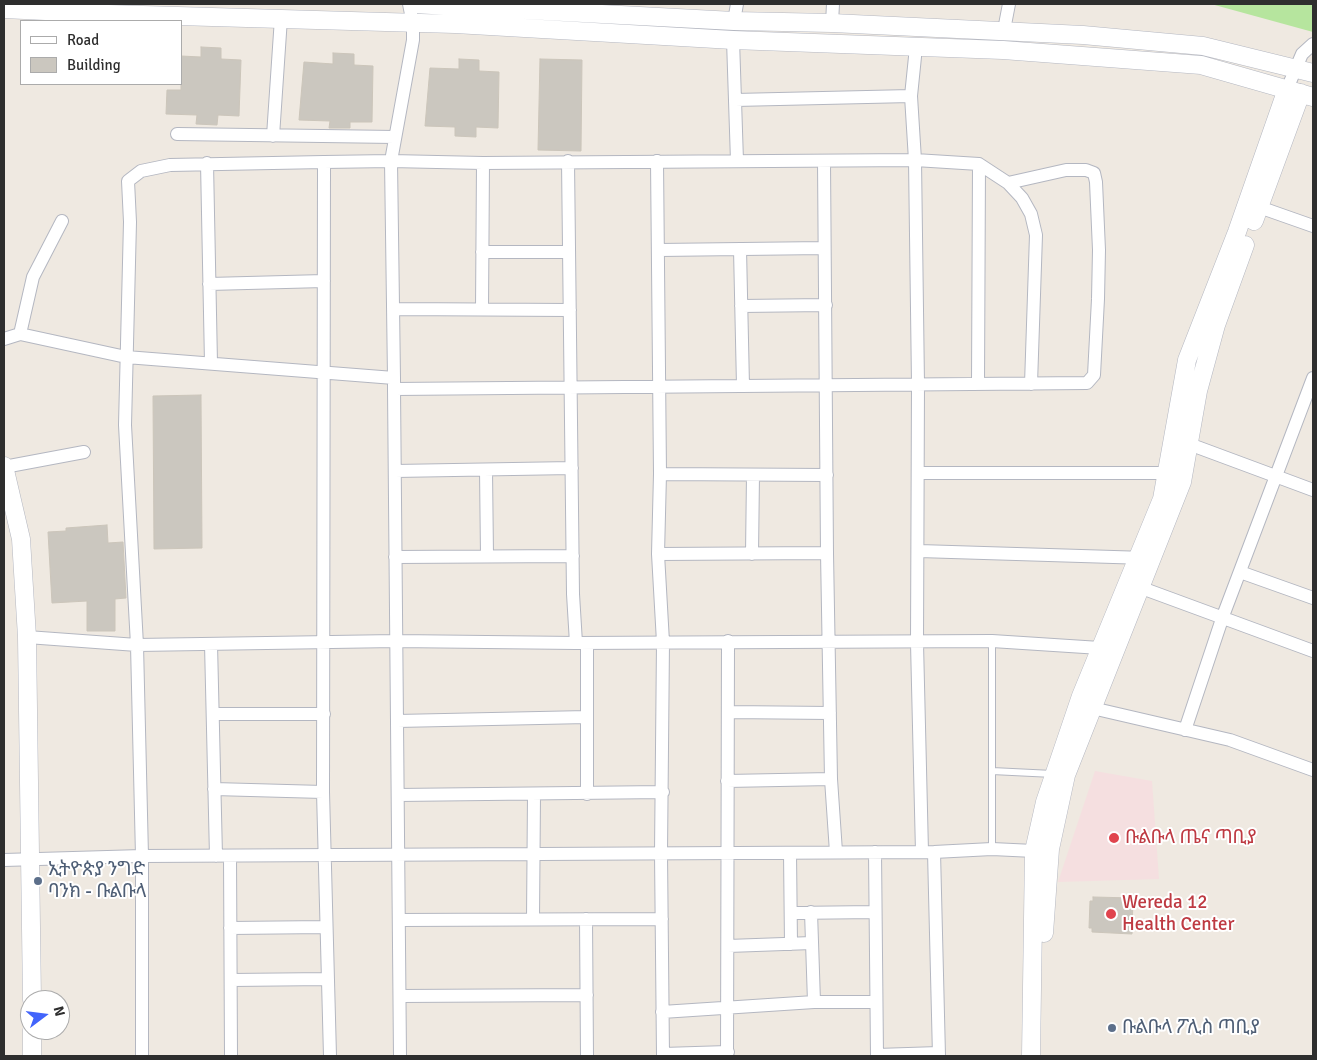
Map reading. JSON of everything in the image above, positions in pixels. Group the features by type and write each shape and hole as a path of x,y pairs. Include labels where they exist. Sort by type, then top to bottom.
{"main road":[{"path":"413,4 736,12 832,23 1004,30 1203,46 1305,70"},
{"path":"4,9 108,14 456,24 734,40 1003,50 1201,65 1300,93"},
{"path":"1031,1056 1034,851 1054,774 1100,648 1182,482 1198,390 1216,325 1300,93"},
{"path":"1043,1056 1044,928 1050,849 1066,775 1122,636 1139,587 1144,558 1162,499 1187,360 1237,232 1300,93"},
{"path":"4,466 21,538 26,637 32,990"},
{"path":"32,1040 32,1056"}],"street":[{"path":"400,1056 391,161 412,40 413,24 409,4"},
{"path":"832,23 833,4"},
{"path":"1004,30 1009,4"},
{"path":"273,136 281,18"},
{"path":"734,40 737,162"},
{"path":"1300,93 1305,70 1302,54 1313,44"},
{"path":"875,852 877,1056 939,1054 917,643 919,551 916,160 911,96 916,47"},
{"path":"735,100 911,96"},
{"path":"177,134 395,137"},
{"path":"142,1056 142,856 137,645 125,425 130,222 128,181 141,171 154,167 207,163 391,161 483,163 916,160 980,164 1008,183 1026,205 1036,235 1032,384"},
{"path":"568,161 573,556 587,718 587,794"},
{"path":"657,161 660,474 658,554 663,642 661,853 663,1055 728,1054 728,641"},
{"path":"324,162 323,792 330,1056"},
{"path":"824,162 827,553 831,778 836,852"},
{"path":"207,163 211,363"},
{"path":"482,309 483,163"},
{"path":"978,384 980,164"},
{"path":"4,339 20,334 126,358 324,373 394,384 570,388 1087,383 1094,375 1099,250 1094,173 1086,170 1066,170 1008,183"},
{"path":"1259,207 1313,226"},
{"path":"20,334 33,277 62,221"},
{"path":"659,250 824,248"},
{"path":"740,249 743,386"},
{"path":"482,252 569,252"},
{"path":"210,284 324,281"},
{"path":"742,306 826,305"},
{"path":"393,309 570,310"},
{"path":"1185,730 1223,616 1313,378"},
{"path":"1189,444 1313,490"},
{"path":"4,466 84,452"},
{"path":"395,471 572,468"},
{"path":"486,470 487,556"},
{"path":"918,473 1166,473"},
{"path":"660,474 827,475"},
{"path":"752,554 753,475"},
{"path":"919,551 1144,558"},
{"path":"658,554 827,553"},
{"path":"396,557 573,556"},
{"path":"1240,572 1313,598"},
{"path":"1139,587 1223,616 1313,652"},
{"path":"26,637 137,645 324,644 396,641 581,643 728,641 917,643 992,641 1100,648"},
{"path":"211,644 216,856"},
{"path":"1092,708 1230,740 1313,770"},
{"path":"728,712 830,713"},
{"path":"213,714 324,714"},
{"path":"397,721 587,718"},
{"path":"728,781 831,778"},
{"path":"214,789 323,792"},
{"path":"398,795 663,792"},
{"path":"533,919 532,854 534,794"},
{"path":"4,860 142,856 928,852 992,849 1034,851"},
{"path":"790,853 791,944"},
{"path":"230,856 230,1056"},
{"path":"790,912 876,912"},
{"path":"811,912 814,1002"},
{"path":"586,919 587,1056"},
{"path":"399,920 662,919"},
{"path":"230,928 326,927"},
{"path":"728,946 812,943"},
{"path":"231,980 328,979"},
{"path":"400,996 587,995"},
{"path":"662,1012 729,1006 814,1002 876,1002"}],"lane":[{"path":"992,641 992,849"},
{"path":"992,771 1054,774"}],"shaded area":[{"name":"ቡልቡላ ጤና ጣቢያ","path":"1095,771 1152,781 1159,879 1058,882"}],"green space":[{"path":"1211,4 1313,4 1313,32"}],"building":[{"path":"201,47 221,48 221,59 241,60 239,116 218,115 217,125 196,124 197,115 166,114 167,90 181,90 182,56 201,57"},
{"path":"333,53 354,54 354,65 373,66 372,122 350,122 350,128 329,128 330,121 299,120 304,62 333,64"},
{"path":"459,59 479,60 479,71 499,72 498,128 476,127 476,137 455,136 455,127 425,126 430,68 459,69"},
{"path":"540,59 582,60 581,151 538,150"},
{"path":"201,395 202,548 154,549 153,396"},
{"path":"107,525 108,543 123,542 126,598 115,599 115,631 87,631 87,601 52,603 48,532 66,531 66,528"},
{"name":"Wereda 12 Health Center","path":"1093,897 1133,898 1132,934 1092,932 1092,928 1089,928 1090,901 1093,901"}],"place":[{"name":"ቡልቡላ ጤና ጣቢያ","path":"1114,838"},
{"name":"ኢትዮጵያ ንግድ ባንክ - ቡልቡላ","path":"38,881"},
{"name":"Wereda 12 Health Center","path":"1111,914"},
{"name":"ቡልቡላ ፖሊስ ጣቢያ","path":"1112,1028"}]}
